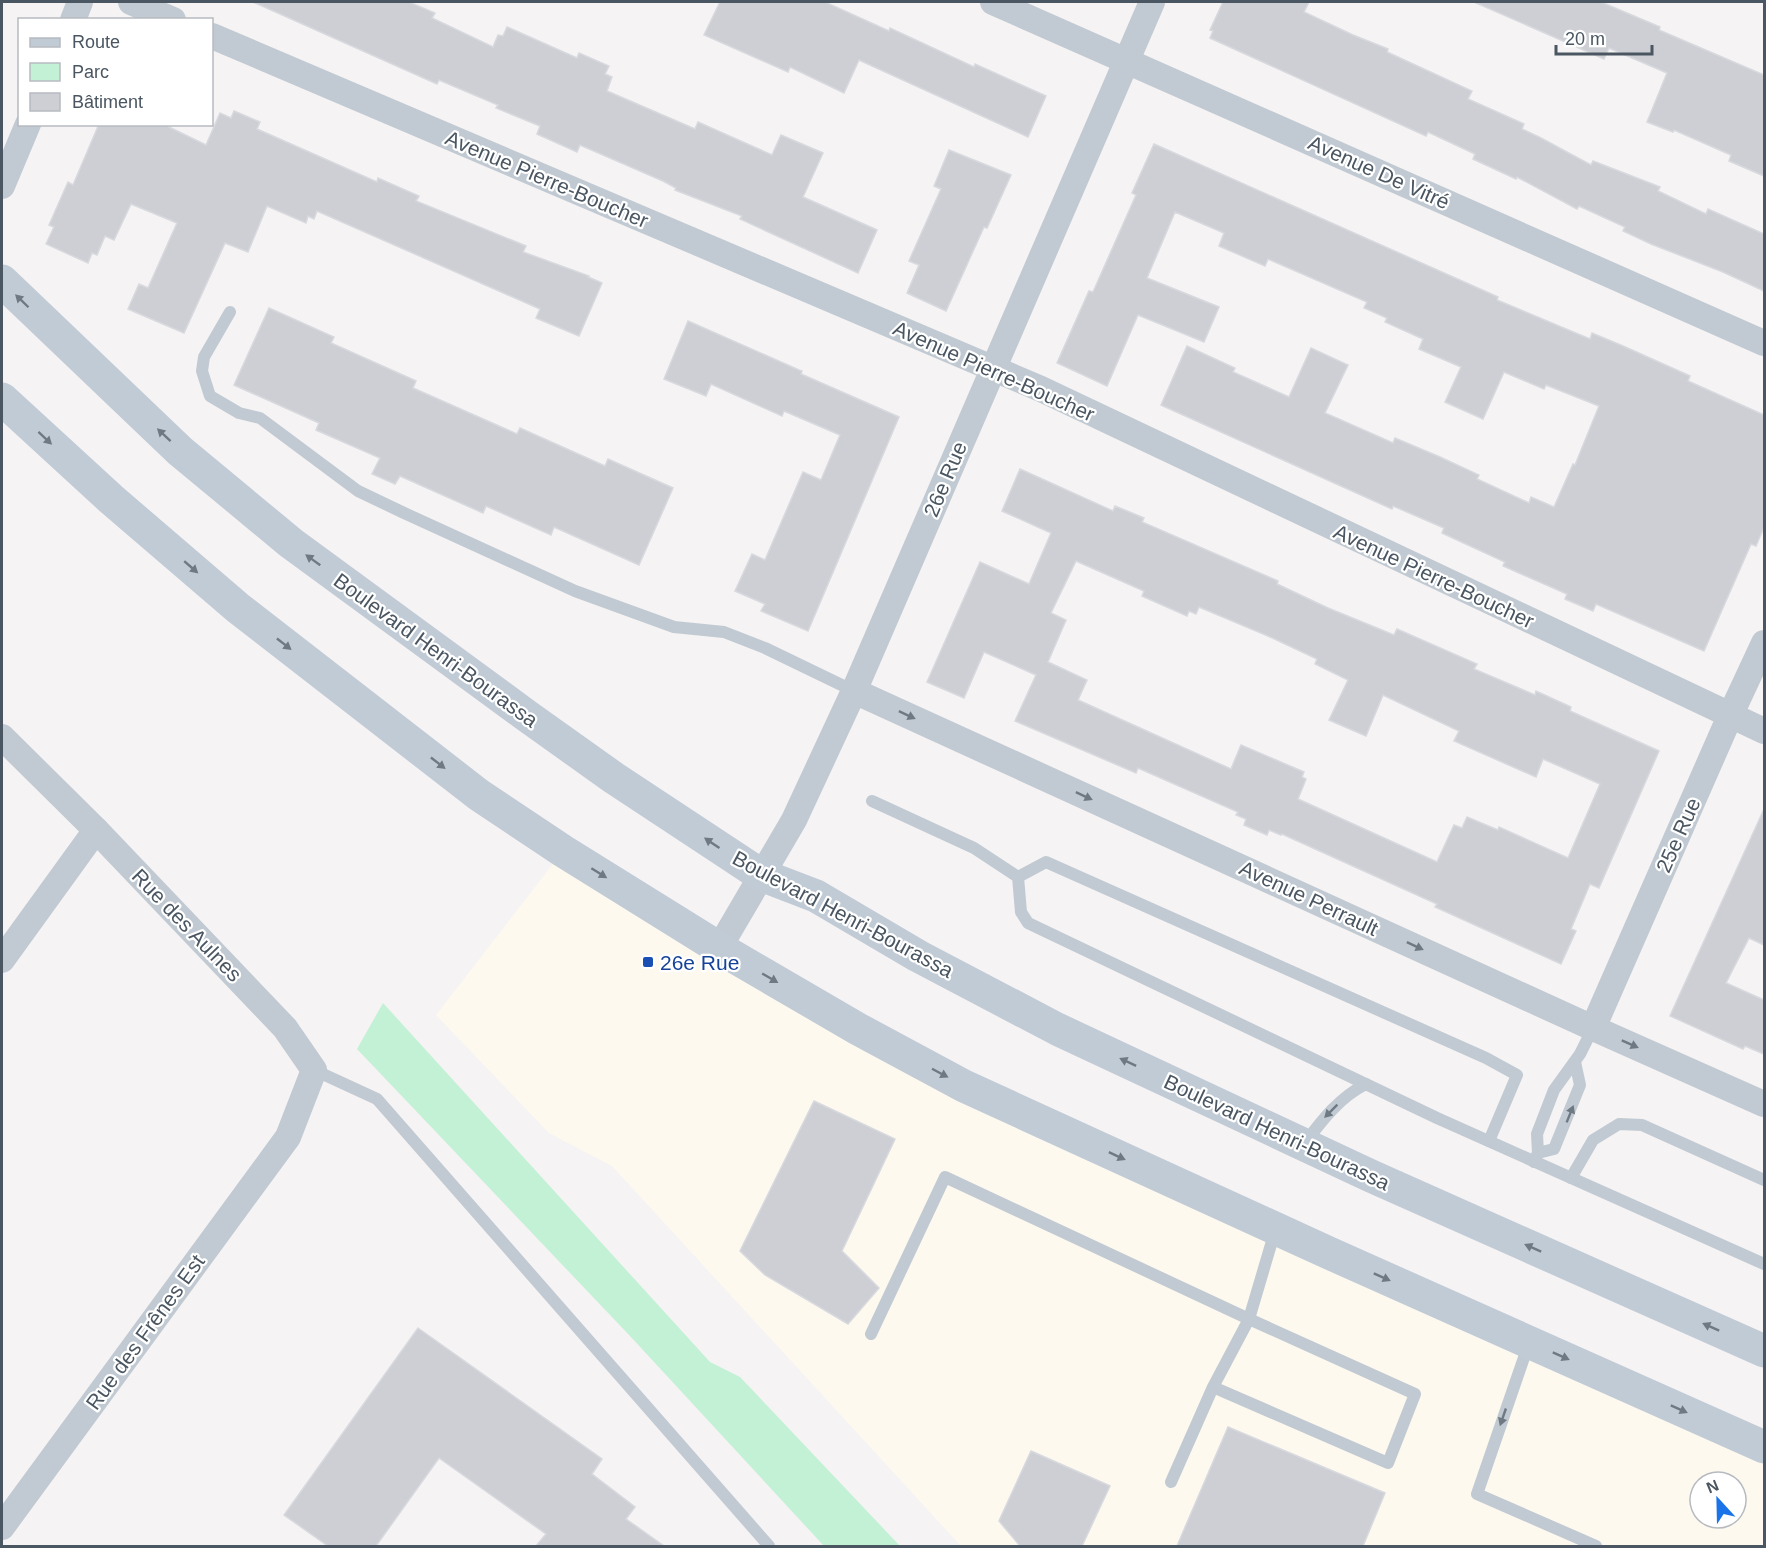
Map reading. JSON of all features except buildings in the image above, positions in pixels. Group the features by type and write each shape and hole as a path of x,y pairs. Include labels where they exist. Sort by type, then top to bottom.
{"main road":[{"name":"Boulevard Henri-Bourassa","path":"2,281 180,451 291,543 614,778 761,875 816,896 918,956 1057,1029 1303,1144 1764,1351"},
{"path":"2,399 111,499 238,608 479,795 563,851 719,948 858,1029 964,1086 1276,1229 1764,1447"}],"street":[{"path":"74,18 80,2"},
{"path":"131,2 168,18"},
{"name":"Avenue De Vitré","path":"993,2 1764,343"},
{"name":"26e Rue","path":"719,948 794,820 854,691 1152,2"},
{"name":"Avenue Pierre-Boucher","path":"213,36 1041,389 1764,731"},
{"path":"2,186 27,126"},
{"name":"25e Rue","path":"1593,1028 1764,643"},
{"name":"Avenue Perrault","path":"854,691 1764,1104"},
{"name":"Rue des Aulnes","path":"2,737 96,830 285,1028 314,1070"},
{"path":"2,960 96,830"},
{"name":"Rue des Frênes Est","path":"2,1527 288,1137 314,1070"}],"lane":[{"path":"230,312 204,357 202,371 210,396 239,413 260,418 358,491 575,591 674,627 724,632 765,648 854,691"},
{"path":"872,801 974,848 1018,877"},
{"path":"1018,877 1046,862 1486,1058 1517,1075 1489,1142"},
{"path":"1018,877 1021,912 1028,923 1489,1142 1536,1157 1571,1178 1764,1264"},
{"path":"1536,1157 1537,1134 1554,1090 1575,1062 1593,1028"},
{"path":"1536,1157 1554,1149 1574,1103 1580,1085 1575,1062"},
{"path":"314,1070 377,1099 769,1546"},
{"path":"1303,1144 1332,1109 1366,1084"},
{"path":"1571,1178 1593,1140 1619,1124 1642,1125 1764,1180"},
{"path":"871,1334 945,1177 1415,1394 1388,1463 1214,1387"},
{"path":"1172,1482 1214,1387 1249,1319 1276,1229"},
{"path":"1529,1342 1477,1494 1596,1546"}],"shaded area":[{"path":"563,851 752,968 1764,1447 1764,1546 961,1546 612,1166 549,1133 436,1015"}],"green space":[{"path":"383,1003 710,1362 740,1377 900,1546 824,1546 630,1336 357,1049"}],"place":[{"name":"26e Rue","path":"648,962"}]}
